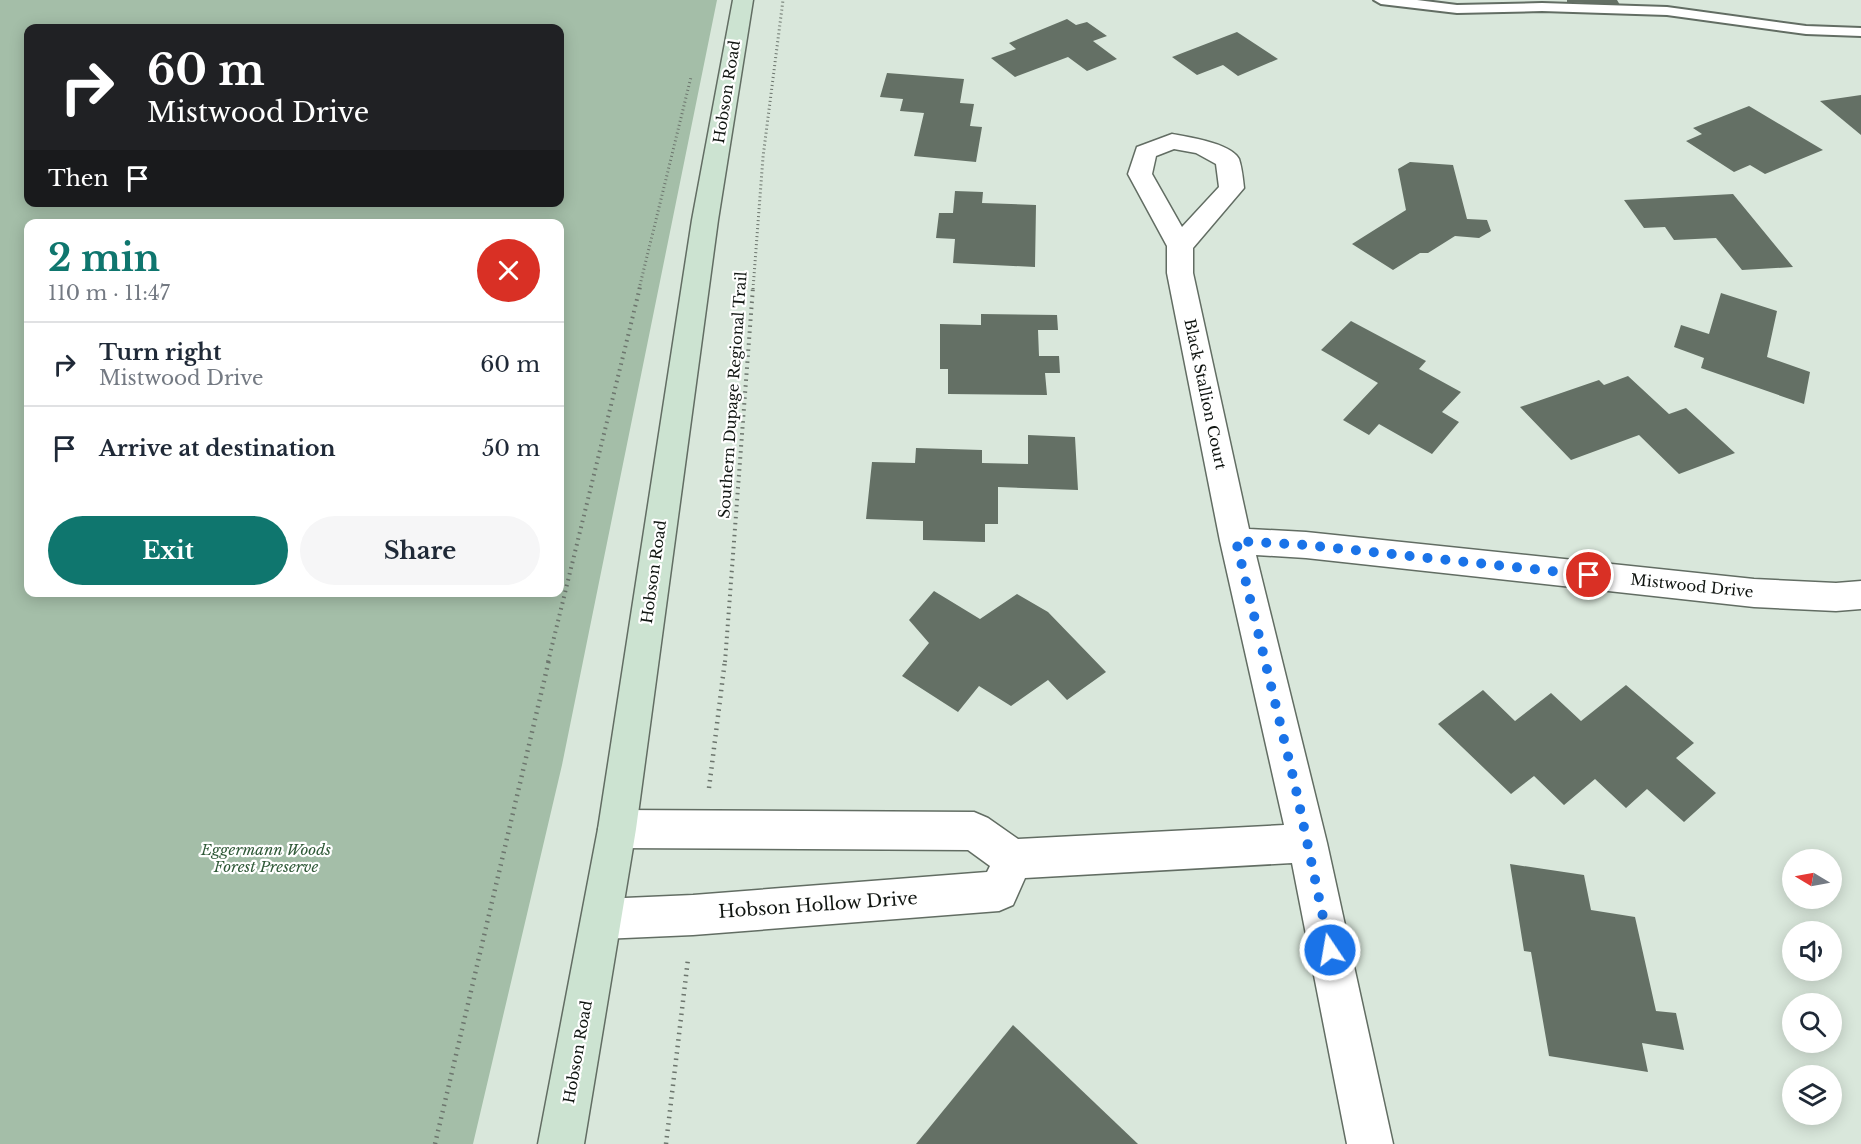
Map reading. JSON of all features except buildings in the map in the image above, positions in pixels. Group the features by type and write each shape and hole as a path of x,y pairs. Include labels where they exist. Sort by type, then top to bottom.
{"main road":[{"name":"Hobson Road","path":"561,1144 617,830 705,220 743,0"}],"street":[{"name":"Black Stallion Court","path":"1180,246 1180,273 1236,541 1308,843 1370,1144"},
{"name":"Mistwood Drive","path":"1236,541 1306,545 1754,593 1836,597 1861,595"},
{"path":"617,830 974,831 1013,860 1308,843"},
{"name":"Hobson Hollow Drive","path":"602,919 693,915 999,891 1013,860"}],"lane":[{"path":"1381,0 1456,9 1542,6 1667,11 1806,30 1861,32"}],"path":[{"name":"Southern Dupage Regional Trail","path":"709,792 723,689 763,157 783,0"},
{"path":"435,1144 500,860 691,76"},
{"path":"666,1144 687,964"}],"green space":[{"name":"Eggermann Woods Forest Preserve","path":"0,0 717,0 562,765 473,1144 0,1144"}],"route":[{"path":"1330,950 1295,785 1236,541 1306,545 1589,575"}]}
